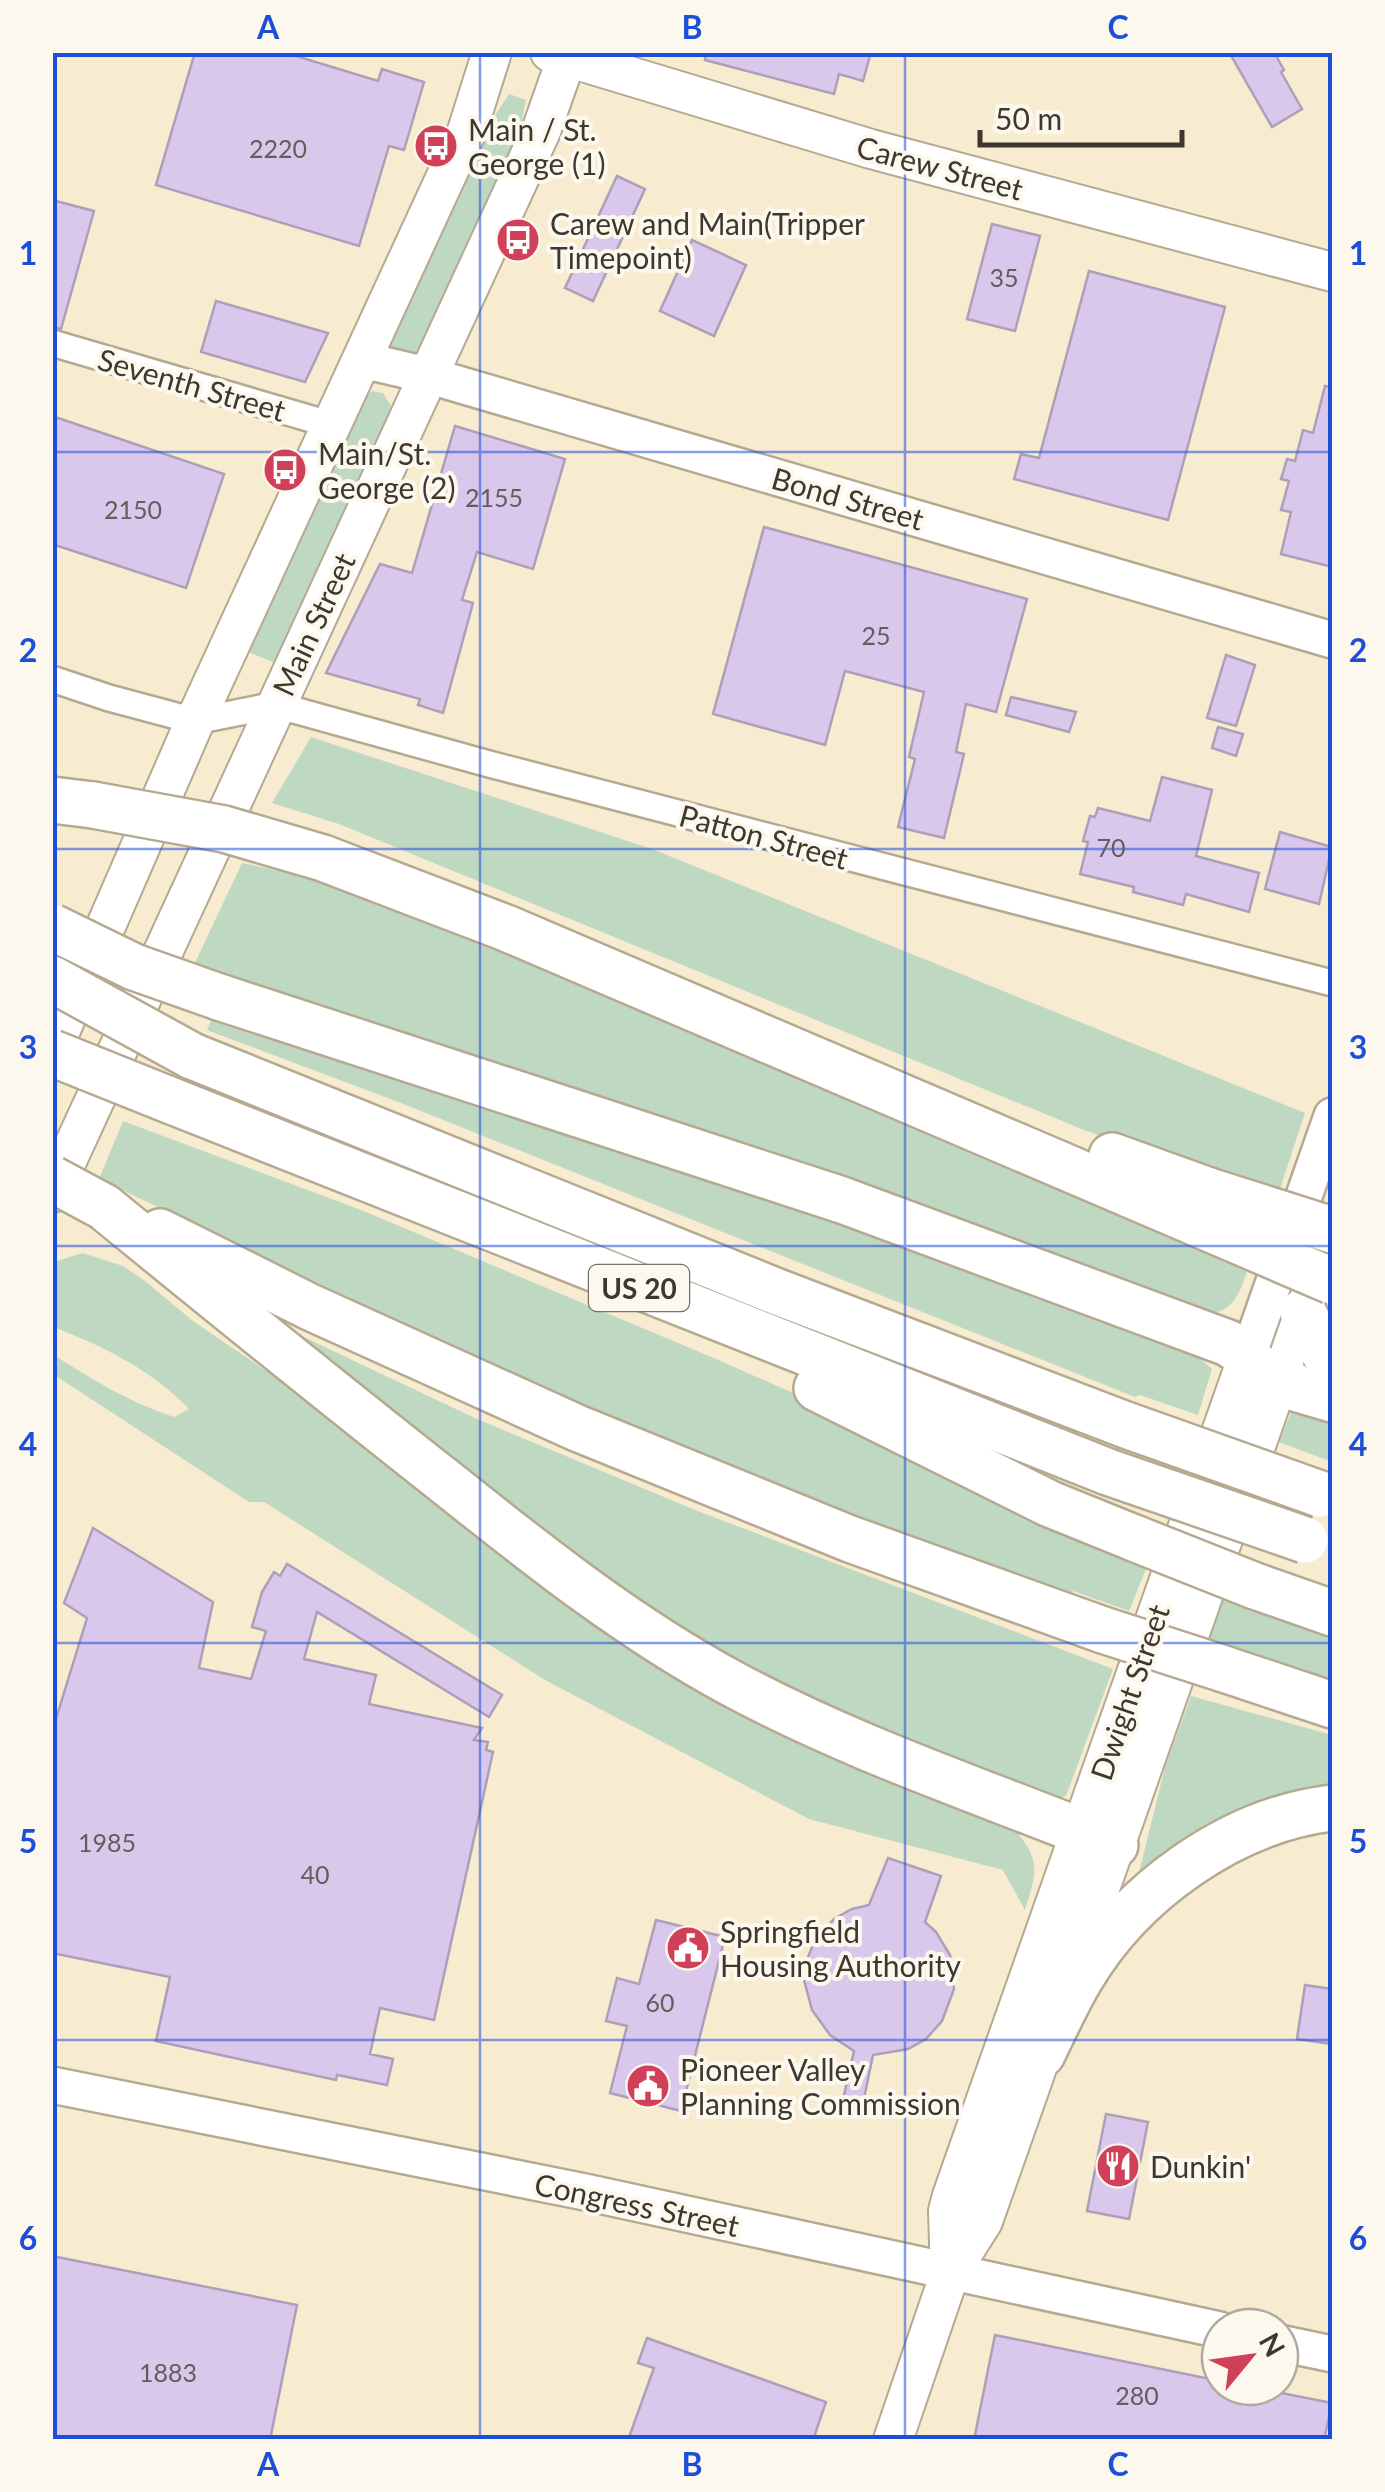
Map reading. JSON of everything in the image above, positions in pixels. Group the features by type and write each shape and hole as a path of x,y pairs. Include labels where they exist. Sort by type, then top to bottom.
{"highway":[{"path":"73,802 224,829 323,858 462,910 811,1058 1204,1208 1332,1228"},
{"path":"52,927 134,967 219,997 842,1200 1228,1344 1298,1389 1332,1399"},
{"name":"US 20","path":"52,979 192,1056 775,1291 1126,1426 1326,1496"},
{"name":"US 20","path":"52,1052 1108,1472 1318,1544"},
{"path":"52,1179 310,1307 577,1428 850,1538 1103,1630 1332,1705"},
{"path":"104,1207 402,1450 531,1551 649,1634 729,1682 805,1719 1098,1838"},
{"path":"1204,1208 1318,1297 1332,1368"},
{"path":"669,1300 815,1387 1050,1504 1332,1613"},
{"path":"1042,2054 1080,1978 1122,1924 1154,1892 1206,1855 1245,1834 1286,1818 1332,1808"}],"main road":[{"path":"52,1052 195,721 467,132 492,52"},
{"name":"Carew Street","path":"562,54 871,149 1332,272"},
{"name":"Main Street","path":"52,1193 540,130 562,54"},
{"name":"Bond Street","path":"362,360 427,375 1332,640"},
{"name":"Dwight Street","path":"950,2273 948,2212 1098,1838 1264,1366 1332,1116"},
{"name":"Dwight Street","path":"1264,1366 1318,1297 1332,1228"},
{"name":"Dwight Street","path":"892,2440 950,2273 983,2221 1042,2054 1098,1838"},
{"name":"Congress Street","path":"52,2085 585,2192 1200,2326"},
{"path":"1300,2347 1332,2354"}],"street":[{"name":"Seventh Street","path":"52,344 332,424"},
{"path":"52,678 195,721"},
{"name":"Patton Street","path":"195,721 276,705 501,768 1332,983"}],"green space":[{"path":"509,94 526,100 518,139 422,352 412,356 390,349 390,331 494,117"},
{"path":"372,391 383,393 391,406 389,416 275,663 246,651 360,402"},
{"path":"311,737 652,849 1305,1113 1279,1192 1203,1171 1084,1130 339,824 272,803"},
{"path":"242,863 321,879 592,990 1247,1272 1241,1288 1229,1306 1206,1316 194,965"},
{"path":"215,1012 836,1221 1195,1354 1212,1369 1198,1415 1140,1395 1135,1397 401,1103 207,1030"},
{"path":"123,1121 361,1210 809,1400 1083,1539 1086,1545 1146,1569 1129,1611 1073,1591 1070,1595 575,1405 99,1179"},
{"path":"83,1253 123,1266 145,1281 193,1321 284,1383 540,1573 1021,1830 1019,1835 1034,1862 1025,1910 1003,1870 809,1819 545,1680 264,1502 249,1502 53,1374 52,1354 142,1405 174,1417 189,1409 126,1360 53,1327 53,1273 57,1261"},
{"path":"276,1324 477,1419 695,1510 1113,1669 1066,1796 1051,1801 790,1693 647,1610 550,1541"},
{"path":"1292,1410 1332,1412 1332,1462 1279,1442"},
{"path":"1221,1598 1332,1630 1332,1683 1210,1640"},
{"path":"1191,1696 1332,1735 1332,1793 1138,1877 1165,1767"}],"building":[{"path":"195,52 283,52 378,81 382,69 424,82 404,150 389,146 359,246 156,185"},
{"path":"706,52 871,52 863,81 839,74 834,94 705,60"},
{"path":"1229,52 1274,52 1302,109 1272,127"},
{"path":"617,176 645,189 593,301 565,288"},
{"path":"52,200 94,211 61,329 52,327"},
{"path":"992,224 1040,236 1015,331 967,319"},
{"path":"692,240 746,265 714,336 660,311"},
{"path":"1089,271 1225,307 1168,520 1014,479 1021,454 1039,458"},
{"path":"216,301 328,333 305,382 201,352"},
{"path":"1325,386 1332,387 1332,567 1281,554 1291,512 1281,510 1289,481 1281,479 1287,459 1295,461 1303,430 1313,433"},
{"path":"52,416 224,474 186,588 52,544"},
{"path":"455,426 565,459 533,569 477,552 462,600 473,603 443,713 418,705 420,699 326,673 380,564 412,573"},
{"path":"764,527 1027,599 996,712 966,704 956,752 964,754 944,838 898,827 915,759 909,757 924,692 845,671 825,745 713,714"},
{"path":"1226,655 1255,665 1236,726 1207,718"},
{"path":"1011,697 1076,712 1069,732 1006,715"},
{"path":"1218,727 1243,734 1236,756 1212,748"},
{"path":"1162,777 1212,790 1196,856 1259,873 1249,912 1186,894 1183,905 1133,892 1134,887 1080,874 1090,816 1095,817 1098,808 1150,821"},
{"path":"1280,832 1332,847 1319,904 1265,889"},
{"path":"93,1528 213,1602 199,1668 251,1679 266,1631 252,1627 262,1592 274,1572 280,1576 287,1564 502,1695 489,1717 317,1612 304,1659 376,1675 369,1704 482,1728 474,1740 488,1742 486,1750 493,1752 434,2020 380,2008 370,2054 393,2059 387,2085 337,2075 336,2080 156,2041 170,1977 52,1953 52,1732 87,1618 64,1603"},
{"path":"888,1858 941,1876 925,1922 950,1955 954,1989 942,2021 926,2039 908,2049 873,2055 862,2108 842,2104 854,2051 830,2035 812,2010 804,1980 815,1940 834,1919 869,1905"},
{"path":"656,1920 725,1937 681,2111 610,2093 627,2026 606,2021 617,1978 639,1984"},
{"path":"1305,1985 1332,1989 1332,2044 1297,2039"},
{"name":"Dunkin'","path":"1106,2114 1148,2122 1129,2219 1087,2211"},
{"path":"52,2256 297,2305 270,2440 52,2440"},
{"path":"995,2335 1200,2377 1200,2407 1300,2407 1300,2397 1332,2403 1324,2440 974,2440"},
{"path":"647,2338 826,2402 813,2440 628,2440 654,2368 638,2363"}],"place":[{"name":"Main / St. George (1)","path":"436,146"},
{"name":"Carew and Main(Tripper Timepoint)","path":"518,240"},
{"name":"Main/St. George (2)","path":"285,470"},
{"name":"Springfield Housing Authority","path":"688,1948"},
{"name":"Pioneer Valley Planning Commission","path":"648,2086"},
{"name":"Dunkin'","path":"1118,2166"}]}
